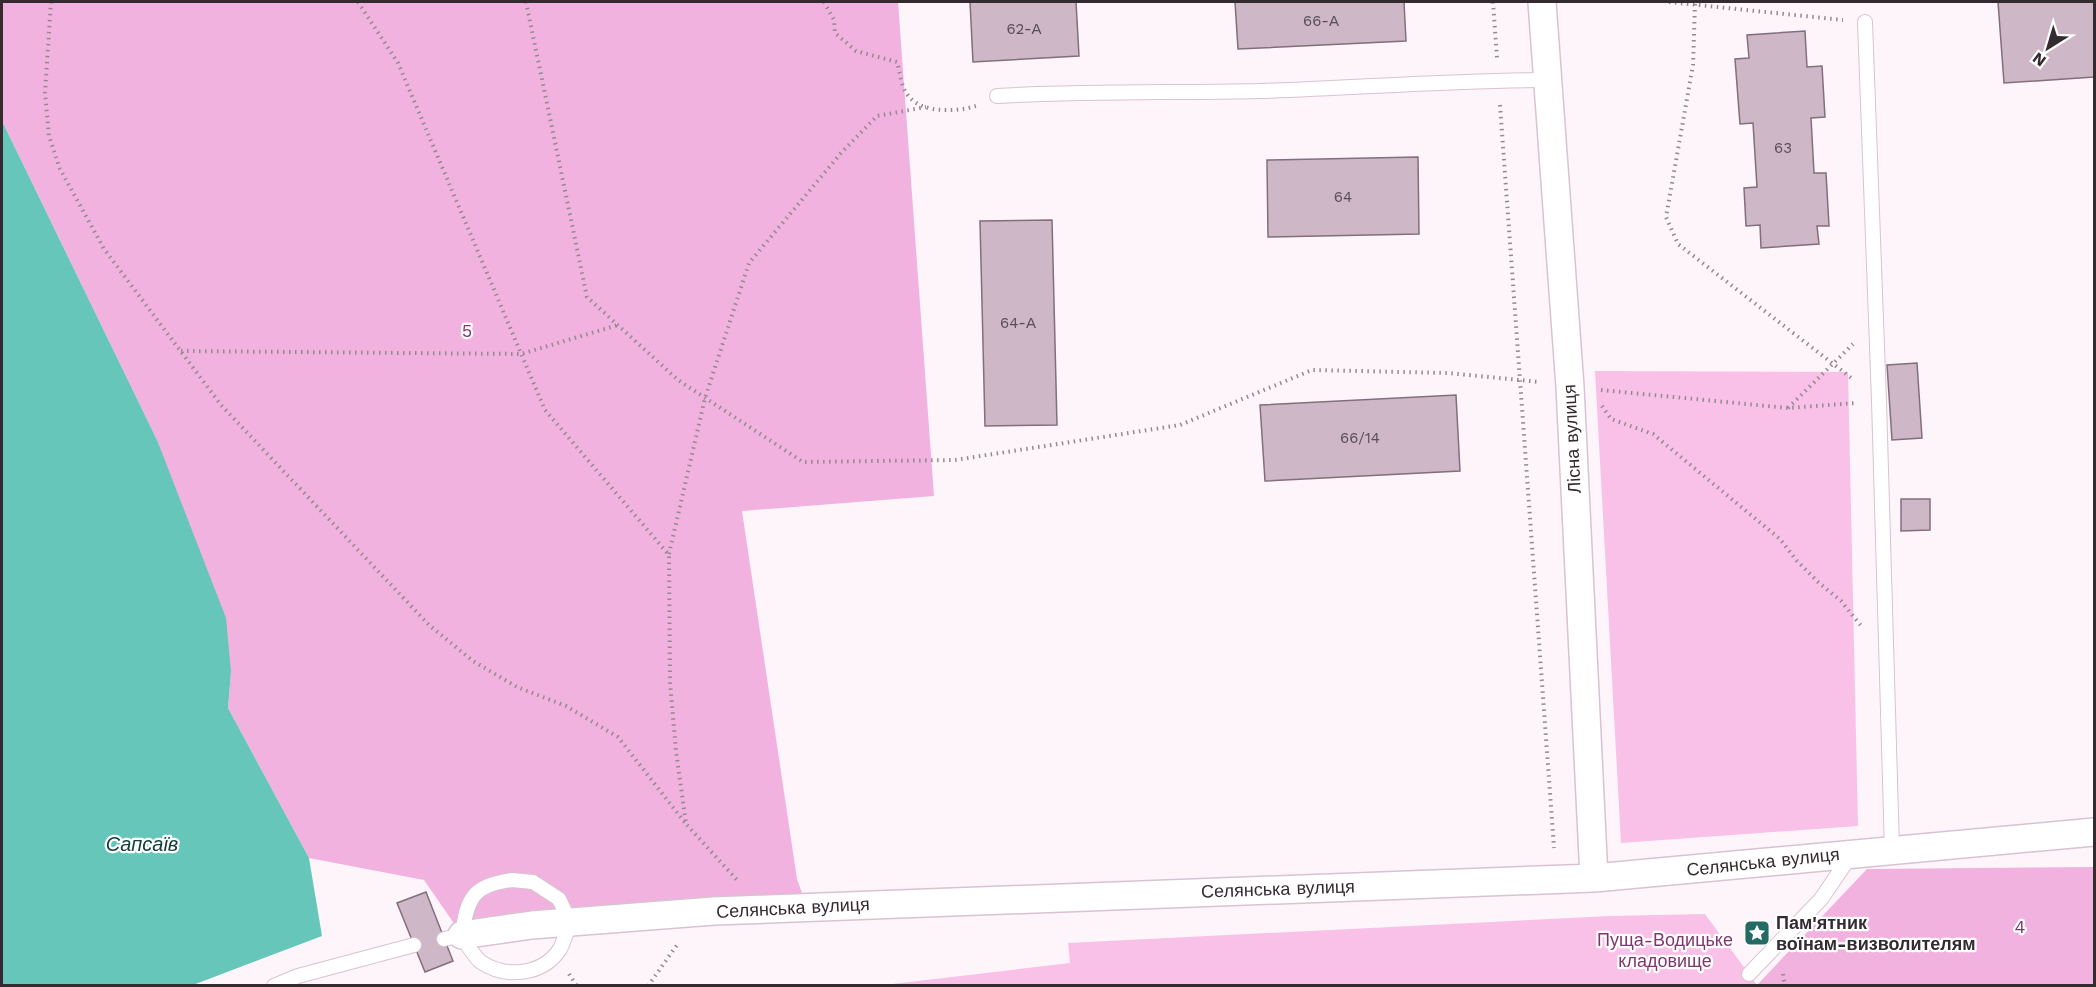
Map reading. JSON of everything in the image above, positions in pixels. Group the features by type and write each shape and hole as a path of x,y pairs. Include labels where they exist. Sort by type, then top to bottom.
{"street":[{"name":"Лісна вулиця","path":"1542,2 1570,387 1594,878"},
{"name":"Селянська вулиця","path":"453,937 532,925 763,909 1594,878 2094,832"}],"lane":[{"path":"1865,22 1892,849"},
{"path":"997,96 1055,93 1261,91 1499,80 1547,81"},
{"path":"1749,974 1821,899 1852,853"},
{"path":"512,880 533,882 559,899 570,922 560,949 544,965 514,974 496,970 479,961 453,937 475,894 493,882 512,880"},
{"path":"274,986 298,976 414,945"}],"path":[{"path":"51,2 45,93 49,136 60,169 104,249 221,405 429,625 473,661 518,687 566,706 618,737 686,824 763,909"},
{"path":"358,2 398,63 545,410 669,555"},
{"path":"526,2 587,297 678,380 803,462 955,460 1180,425 1312,370 1448,373 1788,408 1879,401"},
{"path":"824,2 834,20 835,33 856,51 897,62 905,92 913,101 926,107"},
{"path":"1493,2 1557,879"},
{"path":"1669,2 1865,22"},
{"path":"1695,4 1693,65 1666,217 1678,244 1879,401"},
{"path":"686,824 670,682 669,555 705,398 749,263 841,153 877,116 926,107 961,111 984,104 997,96"},
{"path":"1788,408 1875,322"},
{"path":"180,351 521,354 618,326"},
{"path":"1570,387 1604,407 1611,419 1653,434 1780,538 1797,561 1841,601 1886,652"},
{"path":"648,986 677,945 676,914"}],"green space":[{"name":"5","path":"2,2 898,2 934,496 742,511 797,879 807,907 462,935 424,880 309,858 228,708 231,672 157,440 2,121"},
{"path":"1595,371 1848,372 1858,826 1621,843"},
{"name":"4","path":"2094,867 2094,985 1757,985 1867,869"},
{"name":"Пуща-Водицьке кладовище","path":"1705,914 1757,985 875,986 1070,963 1068,943 1610,916"}],"water":[{"name":"Сапсаїв","path":"2,121 157,440 226,618 231,672 228,708 309,858 322,936 193,985 2,985"}],"building":[{"path":"970,2 1076,2 1079,56 973,62"},
{"path":"1235,2 1404,2 1406,41 1238,49"},
{"path":"1998,2 2094,2 2094,77 2004,83"},
{"path":"1805,31 1807,67 1822,66 1825,117 1811,118 1814,173 1826,173 1829,226 1817,226 1819,244 1761,248 1760,225 1746,226 1744,188 1757,187 1753,123 1740,124 1735,59 1749,58 1747,35"},
{"path":"1418,157 1419,234 1268,237 1267,160"},
{"path":"1052,220 1057,425 985,426 980,221"},
{"path":"1917,363 1922,438 1892,440 1887,365"},
{"path":"1456,395 1460,471 1265,481 1260,405"},
{"path":"1901,499 1930,499 1930,530 1901,531"},
{"path":"426,892 453,961 425,972 397,903"}],"place":[{"name":"Пам'ятник воїнам-визволителям","path":"1757,933"}]}
